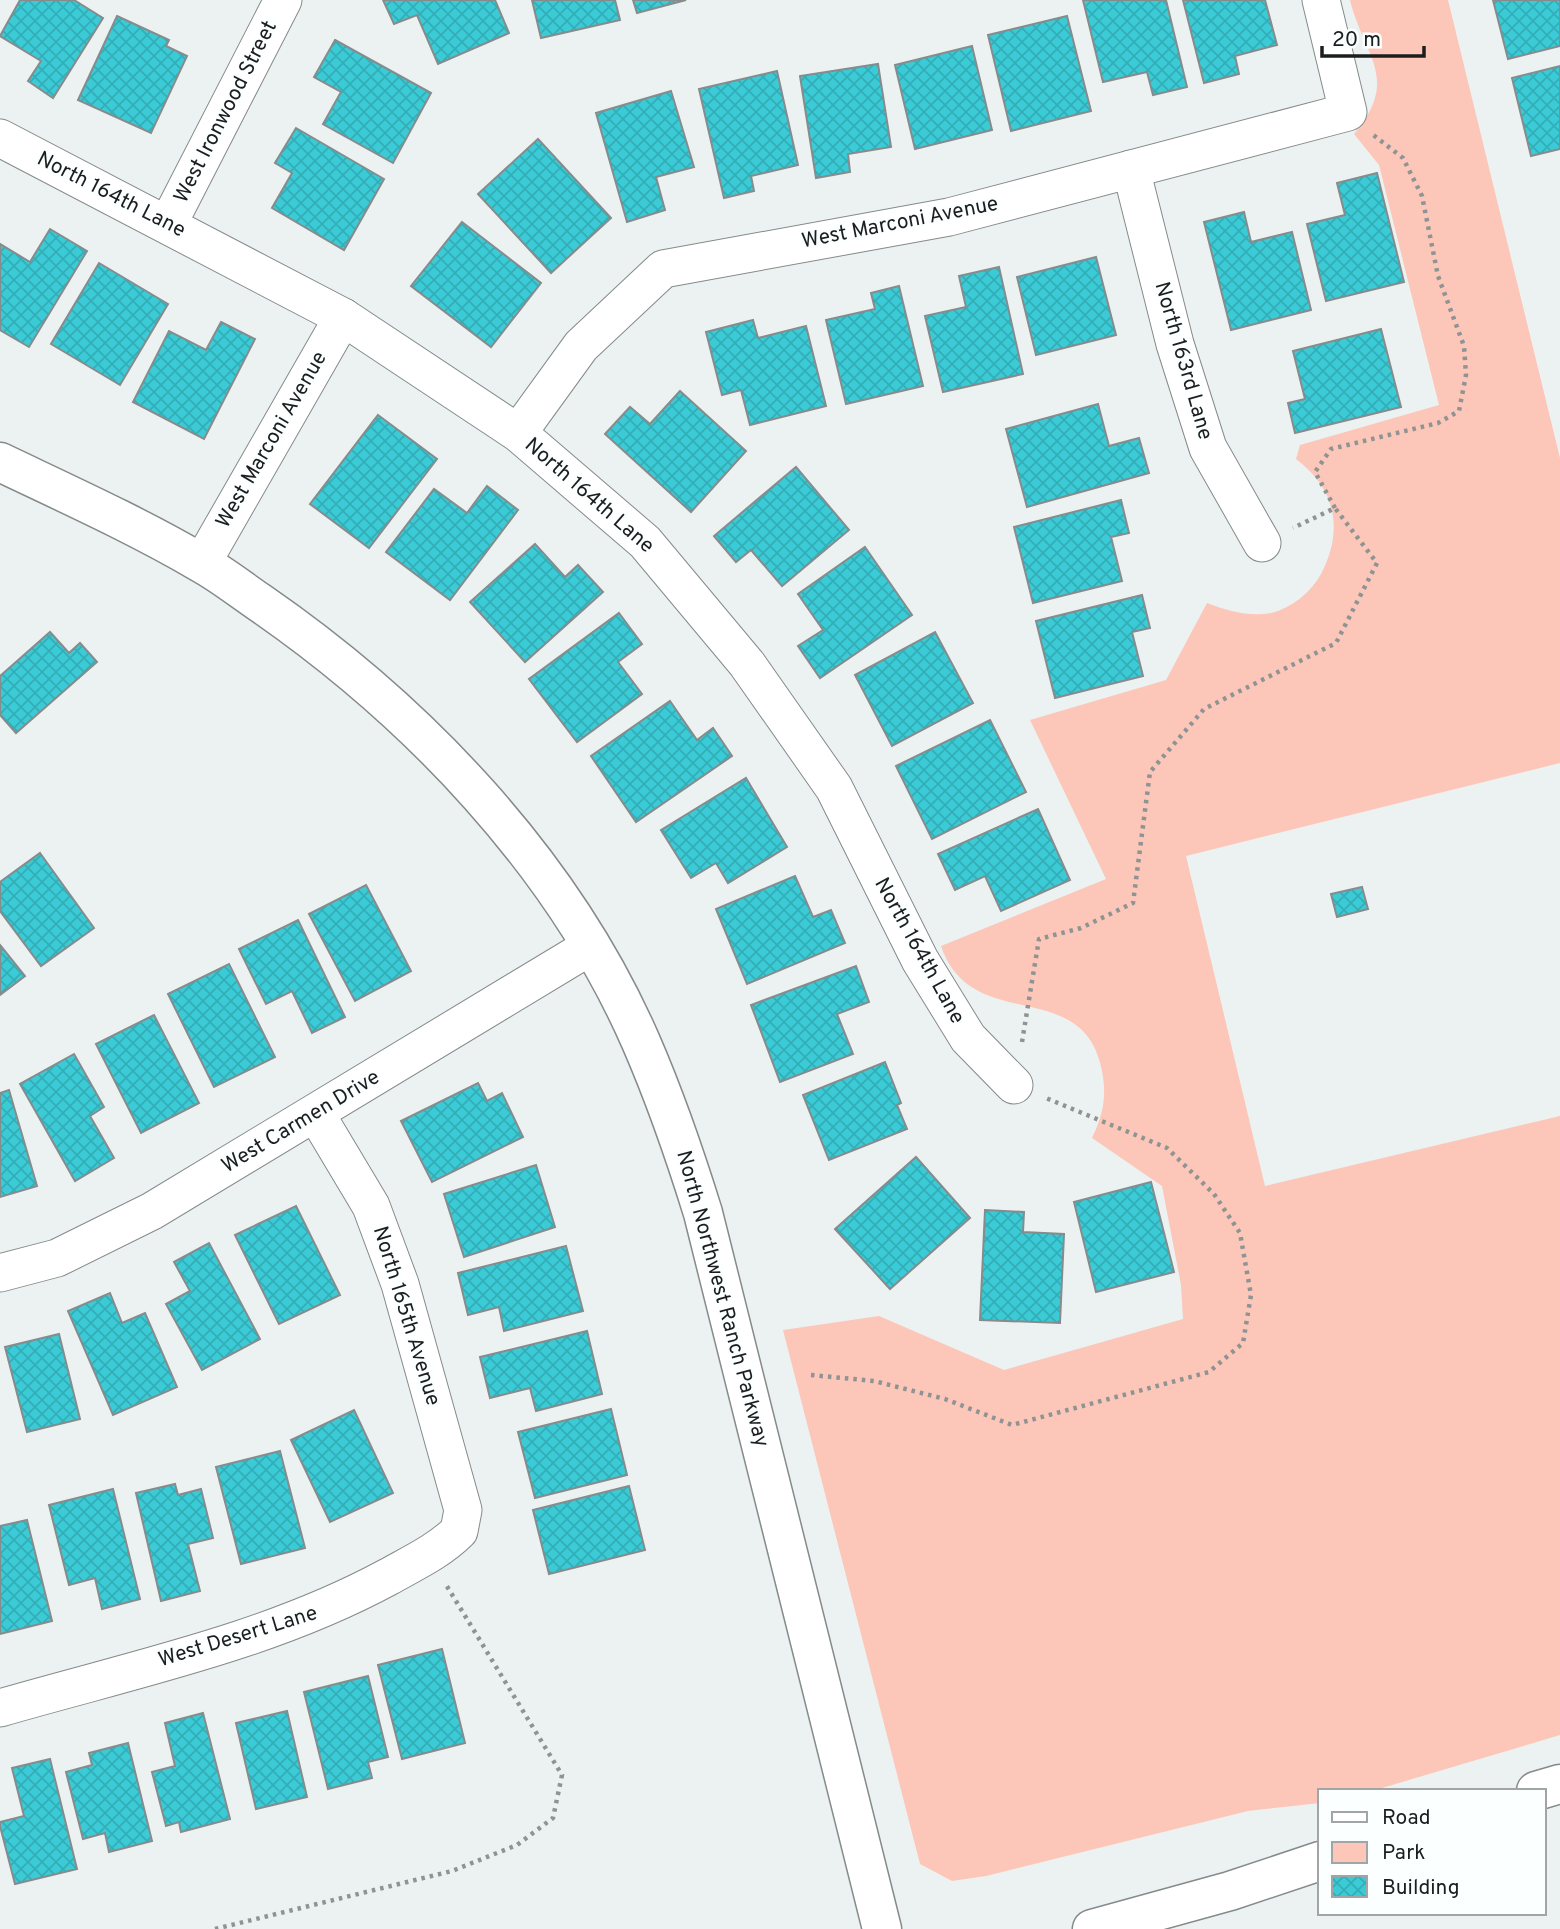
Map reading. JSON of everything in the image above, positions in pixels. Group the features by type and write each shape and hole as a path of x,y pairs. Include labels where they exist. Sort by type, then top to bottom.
{"main road":[{"name":"North Northwest Ranch Parkway","path":"0,462 202,563 348,668 394,708 482,797 519,841 591,946 640,1040 682,1144 703,1213 882,1929"},
{"path":"1543,1789 1560,1784"},
{"path":"1092,1929 1230,1891 1318,1862"}],"street":[{"name":"West Ironwood Street","path":"168,224 283,0"},
{"path":"1321,0 1348,112"},
{"name":"West Marconi Avenue","path":"518,433 581,346 663,269 949,217 1348,112"},
{"name":"North 164th Lane","path":"0,138 342,317 518,433 645,542 747,664 834,788 920,960 968,1038 1014,1085"},
{"name":"North 163rd Lane","path":"1131,169 1175,344 1208,448 1262,543"},
{"name":"West Marconi Avenue","path":"202,563 342,317"},
{"name":"West Carmen Drive","path":"0,1273 57,1258 152,1211 591,946"},
{"name":"North 165th Avenue","path":"316,1114 371,1206 400,1284 463,1510 459,1531"},
{"name":"West Desert Lane","path":"0,1708 279,1628 328,1609 426,1556 459,1531"}],"path":[{"path":"811,1375 874,1381 945,1399 1012,1425 1209,1372 1243,1343 1251,1296 1240,1233 1214,1194 1167,1148 1014,1085 1039,939 1082,928 1133,903 1150,772 1204,709 1336,643 1377,563 1335,508 1315,472 1331,449 1438,423 1458,411 1466,375 1464,346 1438,276 1422,196 1403,158 1348,112"},
{"path":"1262,543 1335,508"},
{"path":"215,1929 452,1871 517,1845 553,1818 562,1776 426,1556"}],"green space":[{"path":"1350,0 1448,0 1560,458 1560,763 1186,856 1265,1186 1560,1116 1560,1735 1379,1789 1318,1789 1318,1803 1248,1811 986,1876 952,1881 920,1864 783,1330 879,1316 1004,1370 1183,1319 1181,1285 1162,1186 1092,1138 1101,1114 1104,1089 1102,1071 1091,1041 1073,1023 1051,1013 1000,1000 976,990 956,973 941,946 1106,879 1030,720 1166,680 1207,603 1239,612 1263,614 1279,611 1300,598 1321,574 1328,558 1334,526 1328,497 1310,471 1296,459 1300,445 1439,405 1379,165 1354,134 1368,115 1377,82 1375,67"}],"building":[{"path":"20,0 74,0 103,18 53,98 28,81 41,61 0,36"},
{"path":"383,0 495,0 509,33 438,64 417,15 394,24"},
{"path":"532,0 615,0 620,20 541,38"},
{"path":"633,0 686,0 637,13"},
{"path":"1083,0 1166,0 1187,87 1153,95 1147,72 1103,82"},
{"path":"1183,0 1265,0 1277,45 1235,56 1239,74 1204,83"},
{"path":"1493,0 1560,0 1560,46 1508,59"},
{"path":"117,16 169,40 166,46 187,56 151,133 78,100"},
{"path":"1067,16 1091,111 1011,131 988,35"},
{"path":"335,40 431,93 393,163 323,124 341,92 314,77"},
{"path":"972,46 992,130 915,149 895,65"},
{"path":"878,64 891,147 848,154 850,172 816,178 800,76"},
{"path":"1560,66 1560,149 1531,156 1512,78"},
{"path":"777,71 798,165 751,176 754,191 724,198 699,89"},
{"path":"671,91 694,167 656,177 665,210 627,222 596,113"},
{"path":"296,128 384,179 344,250 272,208 292,173 275,163"},
{"path":"538,139 611,218 551,273 478,194"},
{"path":"1377,173 1404,282 1326,301 1307,224 1345,215 1337,183"},
{"path":"1244,212 1251,242 1292,232 1311,310 1231,330 1204,222"},
{"path":"462,222 541,283 491,347 411,286"},
{"path":"50,229 87,251 29,347 0,330 0,244 30,262"},
{"path":"1096,257 1116,335 1036,355 1017,277"},
{"path":"99,263 168,304 120,385 51,344"},
{"path":"999,267 1023,374 943,392 925,316 966,307 959,276"},
{"path":"899,286 923,386 846,404 826,320 875,309 871,293"},
{"path":"753,320 758,338 806,326 826,406 750,425 741,390 722,395 706,332"},
{"path":"221,322 255,339 204,439 133,402 169,331 206,350"},
{"path":"1381,329 1401,407 1295,433 1288,403 1305,399 1293,351"},
{"path":"680,391 746,451 691,512 605,434 630,407 650,424"},
{"path":"1098,404 1109,446 1139,438 1149,473 1027,507 1006,429"},
{"path":"378,415 437,459 369,548 310,504"},
{"path":"796,467 849,530 782,586 751,550 736,562 714,536"},
{"path":"487,486 518,510 450,600 386,552 434,489 467,513"},
{"path":"1121,500 1129,533 1111,537 1122,581 1033,603 1014,527"},
{"path":"535,544 565,577 578,565 603,592 525,662 470,602"},
{"path":"865,547 912,615 820,678 798,646 823,630 798,594"},
{"path":"1142,595 1150,628 1132,632 1143,676 1055,698 1036,621"},
{"path":"619,613 642,644 618,662 642,694 577,742 529,679"},
{"path":"50,632 69,653 80,643 97,662 16,733 0,715 0,676"},
{"path":"935,632 973,703 892,746 855,675"},
{"path":"670,701 697,740 713,728 732,756 636,822 591,756"},
{"path":"990,720 1026,792 932,839 896,766"},
{"path":"746,778 787,847 728,883 716,863 691,878 661,830"},
{"path":"1038,809 1070,880 1001,911 985,876 955,890 938,854"},
{"path":"40,853 94,928 41,966 0,911 0,882"},
{"path":"795,876 813,917 831,910 845,943 747,984 716,909"},
{"path":"366,885 411,971 355,1001 309,914"},
{"path":"1362,887 1368,909 1337,917 1331,894"},
{"path":"298,920 345,1017 312,1033 292,991 266,1004 239,949"},
{"path":"0,945 25,976 0,995"},
{"path":"229,964 275,1057 214,1087 168,994"},
{"path":"856,966 869,1002 837,1014 853,1054 780,1082 751,1005"},
{"path":"154,1015 199,1103 141,1133 96,1044"},
{"path":"74,1054 104,1107 90,1116 114,1158 75,1181 20,1084"},
{"path":"885,1062 901,1103 897,1105 907,1129 829,1160 803,1095"},
{"path":"478,1083 487,1101 502,1093 523,1137 432,1182 401,1121"},
{"path":"9,1090 37,1186 0,1197 0,1093"},
{"path":"916,1157 970,1218 890,1289 835,1229"},
{"path":"536,1165 555,1227 464,1257 444,1194"},
{"path":"1151,1182 1174,1272 1096,1292 1074,1202"},
{"path":"296,1206 340,1295 279,1324 235,1235"},
{"path":"985,1210 1024,1212 1023,1232 1064,1234 1060,1323 980,1320"},
{"path":"209,1243 260,1339 202,1370 166,1304 190,1291 174,1262"},
{"path":"566,1246 583,1311 504,1331 499,1307 468,1315 458,1273"},
{"path":"110,1293 122,1323 145,1313 177,1387 113,1415 68,1311"},
{"path":"587,1331 602,1394 536,1411 530,1388 490,1398 480,1357"},
{"path":"59,1334 80,1419 27,1432 5,1347"},
{"path":"611,1409 627,1475 535,1498 518,1432"},
{"path":"354,1410 393,1493 330,1522 291,1440"},
{"path":"280,1451 305,1548 241,1564 216,1467"},
{"path":"175,1484 178,1495 201,1489 213,1538 188,1544 200,1591 161,1601 136,1493"},
{"path":"629,1486 645,1550 549,1574 533,1510"},
{"path":"113,1489 140,1599 102,1609 95,1578 69,1585 49,1505"},
{"path":"27,1520 52,1621 0,1634 0,1526"},
{"path":"442,1649 465,1743 402,1759 378,1665"},
{"path":"368,1676 388,1757 368,1762 372,1778 328,1789 304,1692"},
{"path":"287,1711 307,1797 256,1809 236,1723"},
{"path":"203,1713 230,1819 181,1832 179,1822 166,1826 152,1772 175,1766 165,1723"},
{"path":"128,1743 152,1841 109,1852 105,1833 83,1839 66,1772 92,1765 89,1753"},
{"path":"50,1759 77,1869 15,1884 0,1826 0,1822 24,1816 12,1768"}]}
